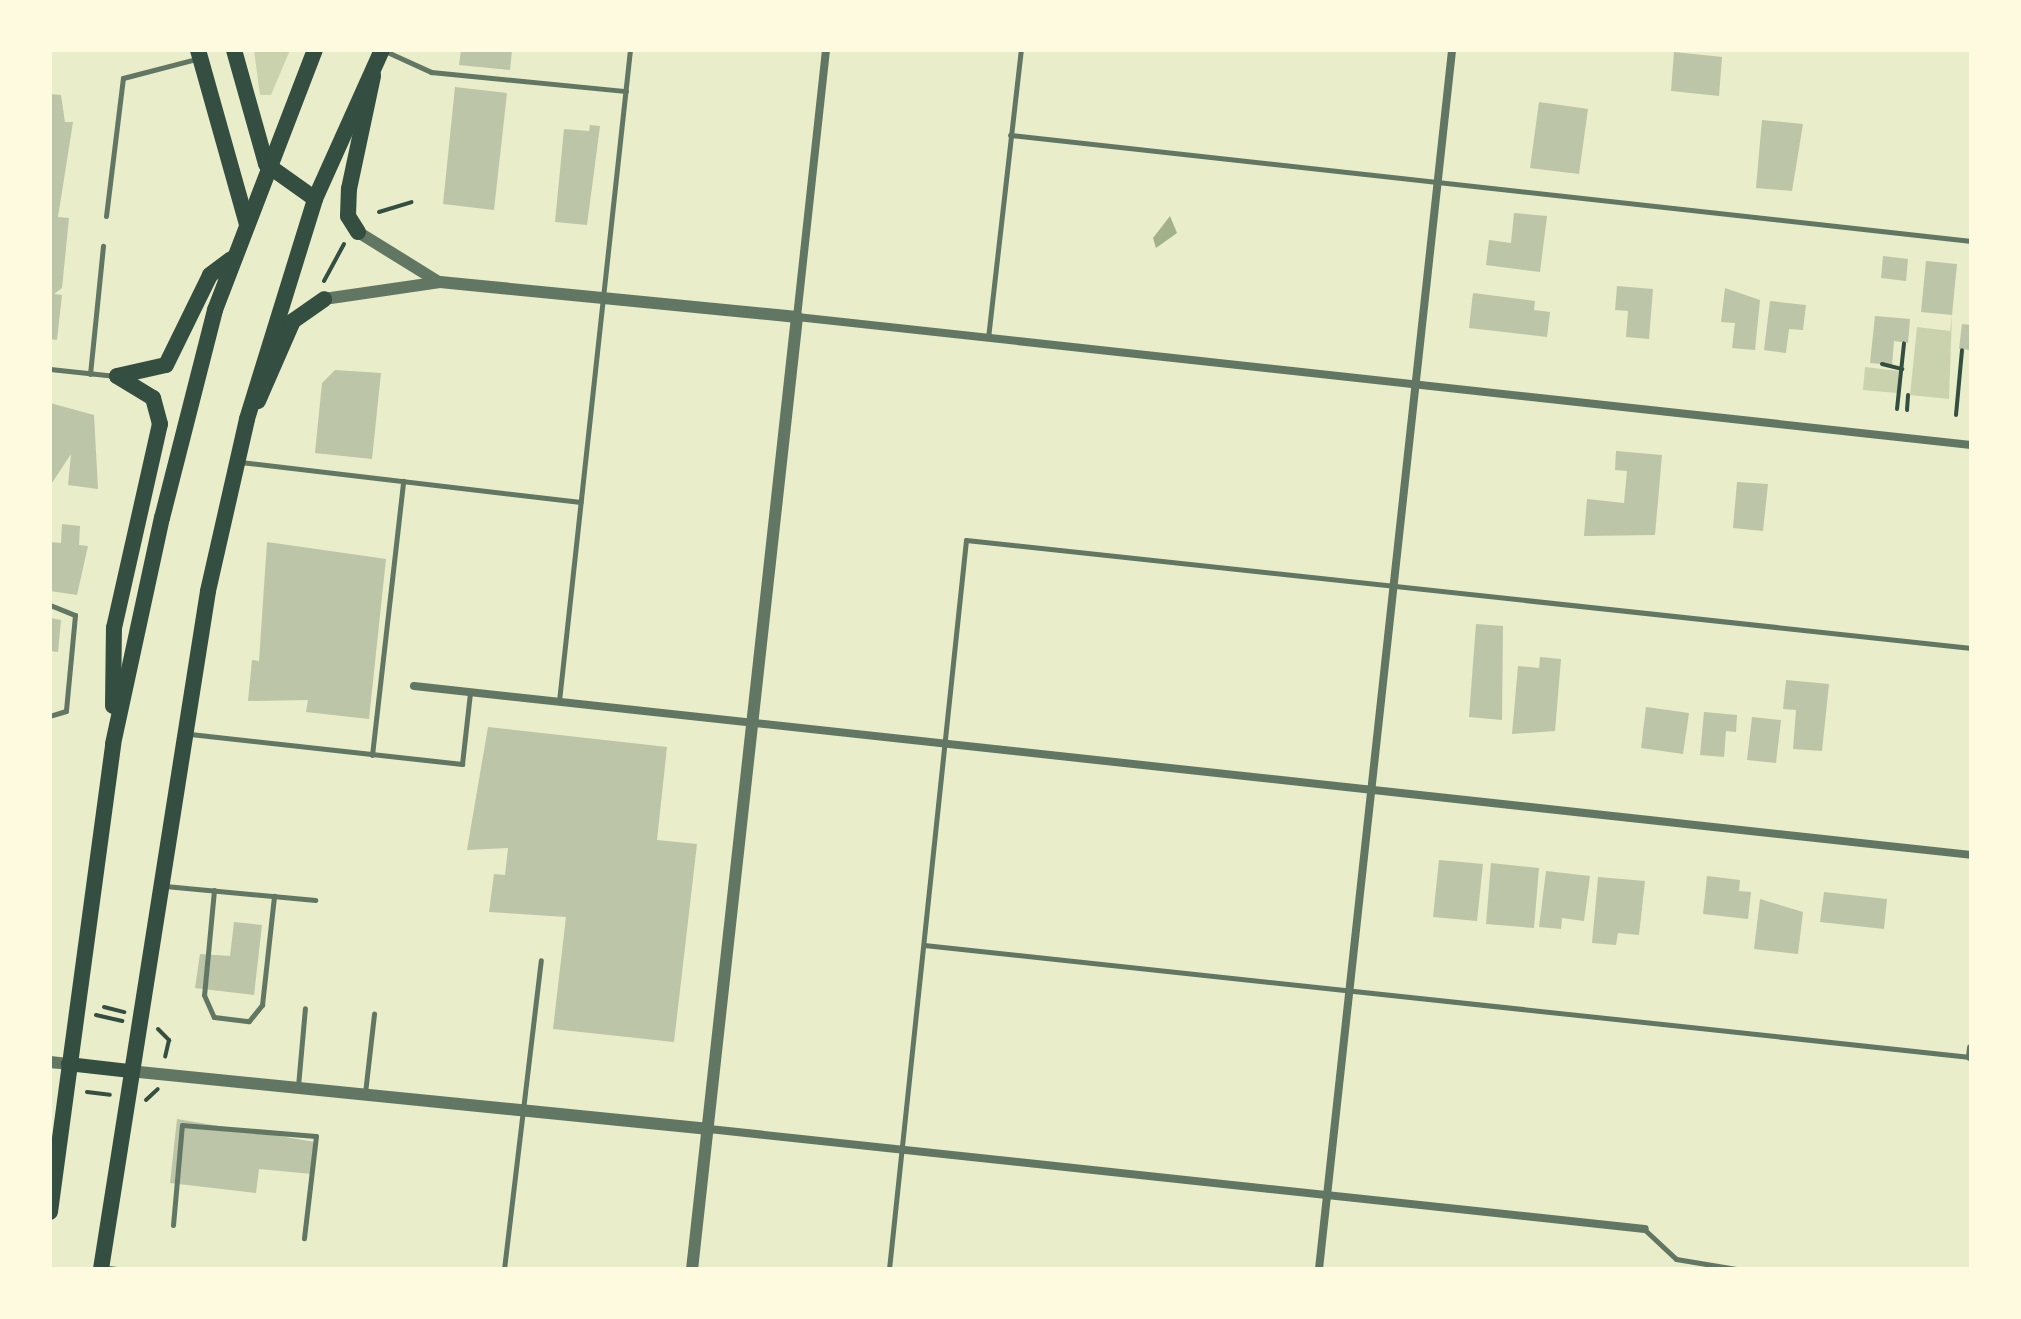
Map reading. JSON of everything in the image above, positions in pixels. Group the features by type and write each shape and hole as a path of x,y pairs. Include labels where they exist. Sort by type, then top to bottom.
{"main road":[{"path":"234,50 266,164 315,199"},
{"path":"50,1212 74,1010 113,744 162,518 233,258 266,164 315,50"},
{"path":"106,1268 129,1071 132,1018 164,886 187,734 247,419 315,199 383,50"},
{"path":"199,54 247,224"},
{"path":"358,232 348,216 349,189 372,105 374,71"},
{"path":"117,376 166,365 210,275 233,258"},
{"path":"247,419 293,321 323,292"},
{"path":"113,744 114,628 160,411 153,398 117,376"},
{"path":"68,1064 129,1071"}],"street":[{"path":"692,1269 826,50"},
{"path":"1319,1269 1452,50"},
{"path":"358,232 440,282"},
{"path":"323,292 440,282 797,317 1971,445"},
{"path":"414,686 753,720 1971,855"},
{"path":"1971,1048 1971,1057"},
{"path":"50,1062 68,1064"},
{"path":"129,1071 709,1129 1645,1229"}],"lane":[{"path":"383,50 431,72 626,91"},
{"path":"559,701 630,50"},
{"path":"988,338 1021,50"},
{"path":"106,216 123,78 199,54"},
{"path":"1010,135 1971,241"},
{"path":"90,374 103,246"},
{"path":"50,369 117,376"},
{"path":"239,462 581,502"},
{"path":"372,755 403,481"},
{"path":"889,1269 966,540 1394,583 1971,648"},
{"path":"50,605 75,615 66,711 50,716"},
{"path":"187,734 462,764 470,692"},
{"path":"164,886 315,900"},
{"path":"214,890 204,995 214,1017 249,1021 262,1005 274,896"},
{"path":"924,945 1971,1057"},
{"path":"504,1269 541,960"},
{"path":"298,1089 305,1008"},
{"path":"365,1096 374,1014"},
{"path":"173,1225 182,1125 316,1136 304,1238"},
{"path":"1645,1229 1676,1259 1736,1269"}],"path":[{"path":"379,212 411,202"},
{"path":"323,292 344,244"},
{"path":"1897,409 1904,343"},
{"path":"1956,415 1962,350"},
{"path":"1882,364 1902,369"},
{"path":"1907,410 1908,395"},
{"path":"104,1007 165,1031 169,1040"},
{"path":"74,1010 132,1018"}],"shaded area":[{"path":"254,50 290,50 271,95 260,95"},
{"path":"1170,216 1177,233 1156,248 1153,238"},
{"path":"1952,315 1949,399 1910,395 1917,327 1950,331"},
{"path":"1865,367 1899,371 1897,393 1863,390"}],"building":[{"path":"461,50 512,50 510,70 459,65"},
{"path":"1674,52 1722,57 1719,96 1671,91"},
{"path":"455,87 507,93 494,210 443,204"},
{"path":"50,94 61,95 65,122 73,122 58,217 69,218 62,288 54,294 62,295 57,340 50,339"},
{"path":"1539,102 1588,109 1579,174 1530,168"},
{"path":"1762,120 1803,124 1792,191 1756,188"},
{"path":"590,125 600,126 587,225 555,222 564,129 589,131"},
{"path":"1514,213 1547,216 1540,272 1486,265 1489,240 1511,243"},
{"path":"1883,256 1908,259 1906,281 1881,278"},
{"path":"1926,261 1957,264 1952,315 1921,312"},
{"path":"1617,286 1653,289 1649,339 1626,337 1628,311 1615,310"},
{"path":"1725,288 1760,300 1755,350 1732,348 1735,323 1721,322"},
{"path":"1473,293 1535,301 1534,310 1550,312 1547,337 1469,328"},
{"path":"1770,301 1806,305 1803,330 1789,329 1786,353 1764,350"},
{"path":"1875,316 1910,319 1908,343 1894,341 1892,365 1870,363"},
{"path":"1962,324 1971,325 1971,350 1959,349"},
{"path":"335,370 381,373 372,459 315,453 322,383"},
{"path":"50,403 94,415 98,489 68,485 71,454 50,486"},
{"path":"1616,451 1662,455 1655,535 1584,536 1587,499 1624,503 1627,471 1615,470"},
{"path":"1737,482 1768,484 1763,531 1733,528"},
{"path":"62,524 80,526 79,545 88,546 77,595 50,591 50,542 61,543"},
{"path":"267,542 386,559 369,719 306,712 308,700 248,701 252,660 259,661"},
{"path":"50,618 61,620 58,652 50,651"},
{"path":"1476,624 1503,626 1502,720 1469,717"},
{"path":"1540,657 1561,659 1555,731 1512,734 1518,666 1539,668"},
{"path":"1786,680 1829,684 1822,751 1793,749 1796,710 1783,709"},
{"path":"1646,707 1689,713 1683,754 1641,748"},
{"path":"1704,712 1737,715 1736,732 1726,731 1724,757 1700,755"},
{"path":"1752,717 1781,720 1776,763 1747,760"},
{"path":"488,727 667,747 657,840 697,844 674,1042 553,1029 566,917 489,912 494,874 505,875 508,848 467,850"},
{"path":"1439,860 1483,864 1477,921 1433,917"},
{"path":"1491,863 1539,868 1534,928 1486,924"},
{"path":"1546,871 1590,876 1584,921 1562,918 1561,929 1539,927"},
{"path":"1707,876 1740,880 1739,891 1751,892 1748,919 1703,914"},
{"path":"1598,877 1645,881 1639,935 1618,933 1616,945 1592,943"},
{"path":"1824,892 1887,899 1884,929 1820,922"},
{"path":"1760,899 1803,912 1798,954 1754,949"},
{"path":"234,922 262,925 254,995 195,988 200,954 230,956"},
{"path":"177,1119 315,1142 312,1174 259,1169 256,1193 170,1183"}]}
